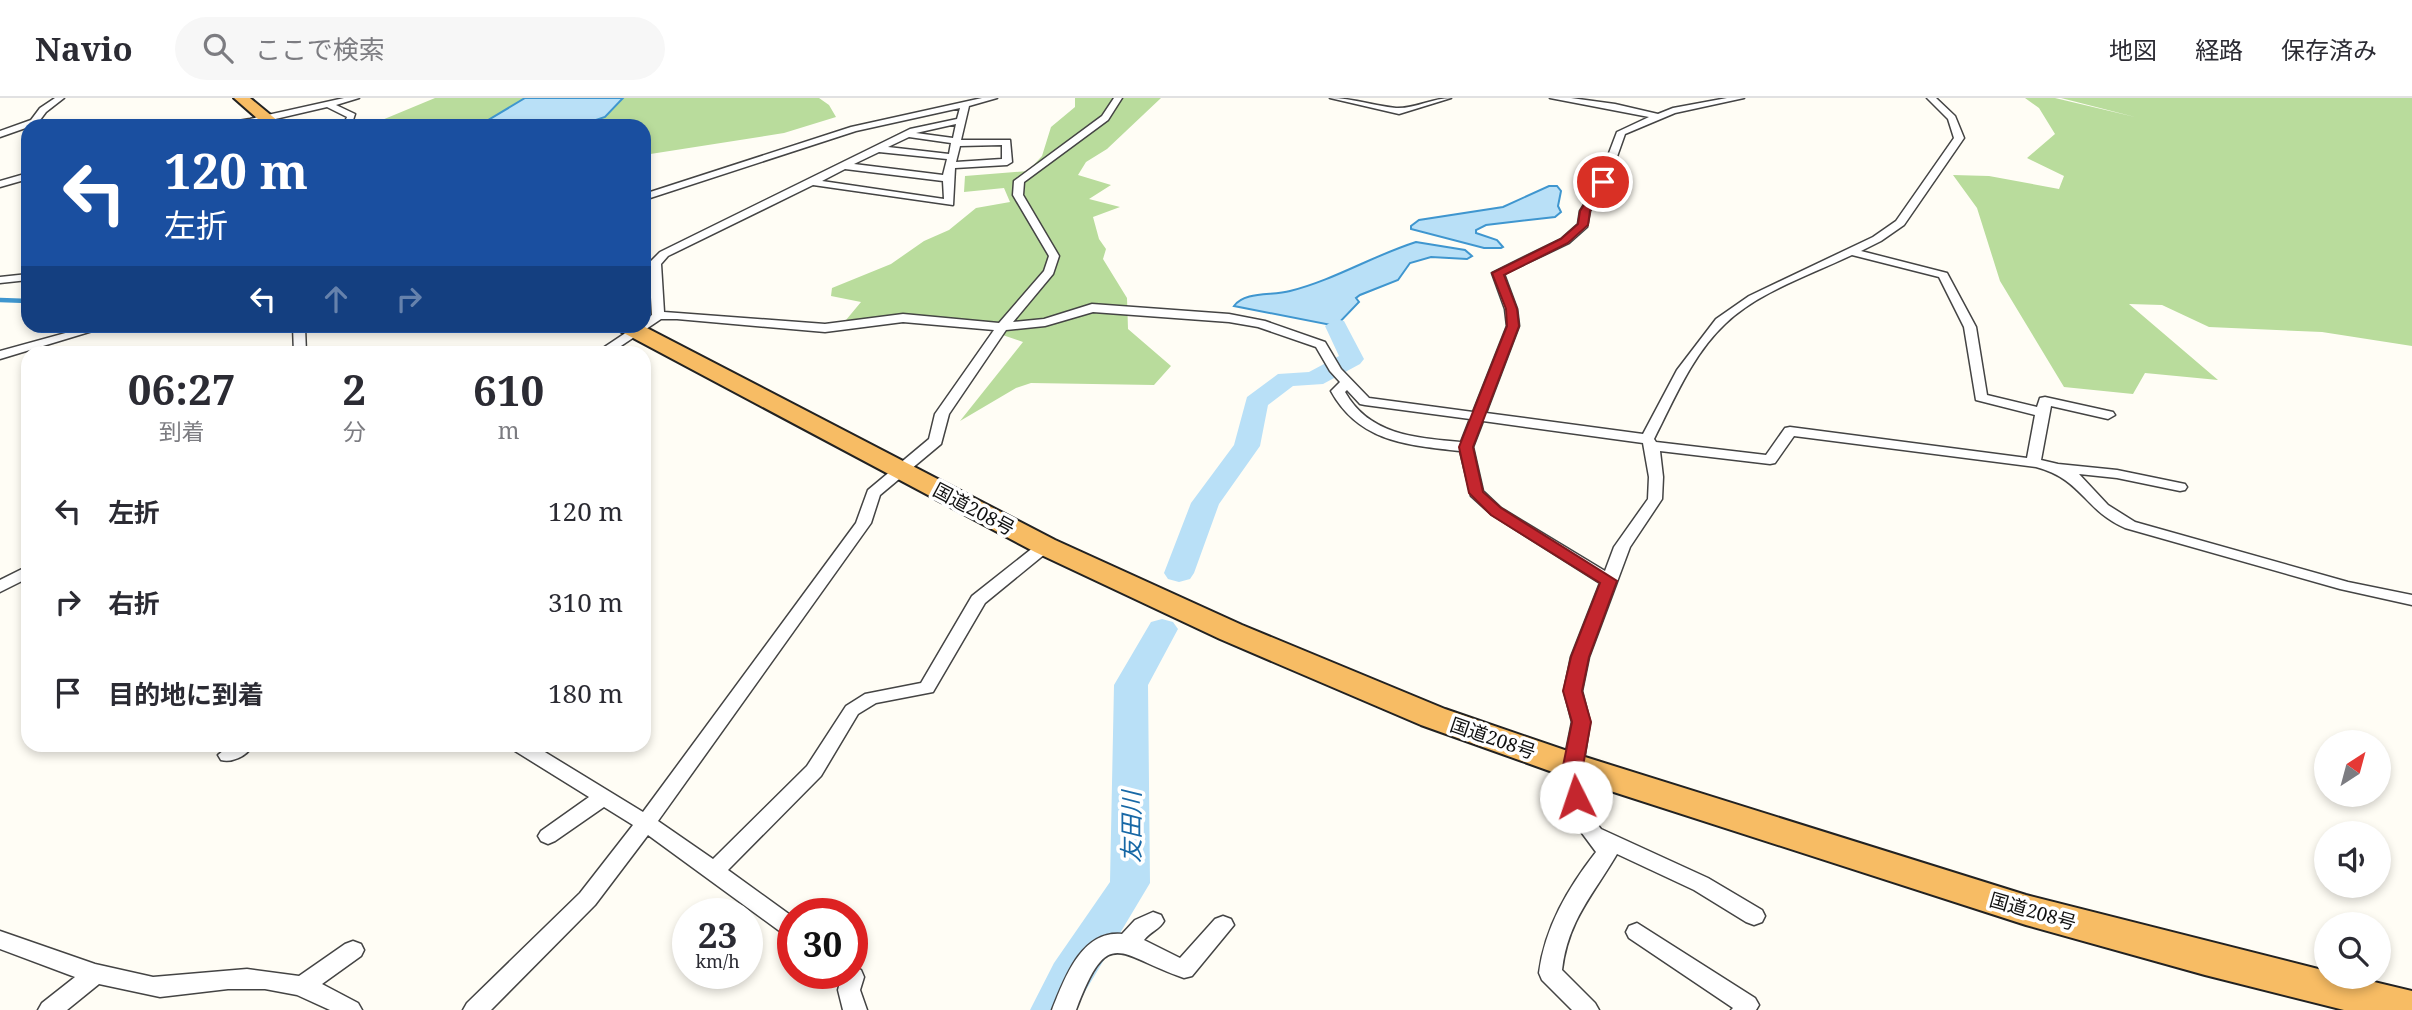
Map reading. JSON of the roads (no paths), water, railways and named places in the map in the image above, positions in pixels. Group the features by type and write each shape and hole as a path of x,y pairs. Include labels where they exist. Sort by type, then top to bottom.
{"highway":[{"path":"241,98 266,119"},
{"name":"国道208号","path":"651,329 902,471 1045,546 1231,632 1433,717 1573,766 2026,910 2205,959 2412,1009"}],"street":[{"path":"36,119 43,110 60,98"},
{"path":"278,119 355,98"},
{"path":"651,195 854,129 993,98"},
{"path":"478,1009 592,896 622,860 645,824 863,523 873,493 936,441 942,414 1002,327 1049,272 1054,256 1018,195 1019,181 1105,118 1118,98"},
{"path":"1334,98 1399,111 1447,98"},
{"path":"1554,98 1658,117"},
{"path":"1609,581 1496,511 1476,493 1466,447 1513,326 1511,309 1498,273 1565,241 1583,225 1585,211 1603,182 1622,132 1673,111 1740,98"},
{"path":"1587,1010 1550,973 1551,957 1565,920 1588,877 1608,852 1583,821 1573,766 1581,722 1573,691 1580,657 1622,547 1655,499 1650,443 1683,370 1720,322 1753,298 1877,239 1900,223 1959,138 1952,118 1931,98"},
{"path":"289,104 298,112"},
{"path":"329,105 352,116 350,119"},
{"path":"812,182 949,203 949,179 965,105"},
{"path":"0,122 43,110"},
{"path":"651,282 655,263 664,254 906,134 963,120"},
{"path":"0,134 21,127"},
{"path":"878,149 953,161 1007,162 1007,142 957,142 906,134"},
{"path":"845,166 949,179"},
{"path":"0,184 21,178"},
{"path":"1850,251 1943,275 1970,327 1981,397 2043,413"},
{"path":"0,279 21,278"},
{"path":"651,322 677,315 825,328 903,318 1002,327 1045,321 1084,309 1229,318 1261,324 1321,345 1346,383 1365,401 1770,460 1790,431 2033,463 2069,473 2098,508 2121,521 2346,586 2412,600"},
{"path":"32,346 78,333"},
{"path":"611,346 629,333"},
{"path":"0,355 21,349"},
{"path":"1346,383 1338,391 1343,405 1354,419 1369,427 1416,441 1466,447"},
{"path":"2033,463 2045,401 2108,415"},
{"path":"2051,467 2117,474 2180,487"},
{"path":"715,870 814,771 852,710 861,702 927,688 978,600 1045,546"},
{"path":"0,587 21,575"},
{"path":"533,752 715,870 777,917"},
{"path":"548,837 604,797"},
{"path":"1592,833 1692,879 1754,916"},
{"path":"1128,943 1143,926 1153,921"},
{"path":"1065,1010 1074,985 1096,949 1109,943 1128,943 1184,969 1223,925"},
{"path":"1637,932 1747,1005 1743,1010"},
{"path":"0,940 95,974 157,987 217,980 275,979 304,985 350,1010"},
{"path":"304,985 353,950"},
{"path":"50,1010 95,974"},
{"path":"849,989 855,1010"}],"water":[{"path":"525,98 623,98 605,117 599,119 490,119"},
{"path":"1549,186 1557,186 1561,191 1558,206 1561,212 1555,217 1486,225 1476,230 1476,233 1497,240 1503,247 1501,248 1484,248 1411,229 1419,220 1503,207"},
{"path":"1416,242 1465,250 1472,256 1467,259 1431,257 1410,263 1398,280 1356,298 1359,302 1336,326 1234,306 1252,296 1306,286"}],"waterway":[{"path":"0,300 21,301"},
{"name":"友田川","path":"1179,573 1205,503 1247,446 1256,402 1287,379 1314,379 1352,359 1336,326"},
{"name":"友田川","path":"1052,1010 1069,976 1130,883 1131,685 1162,629"}]}
